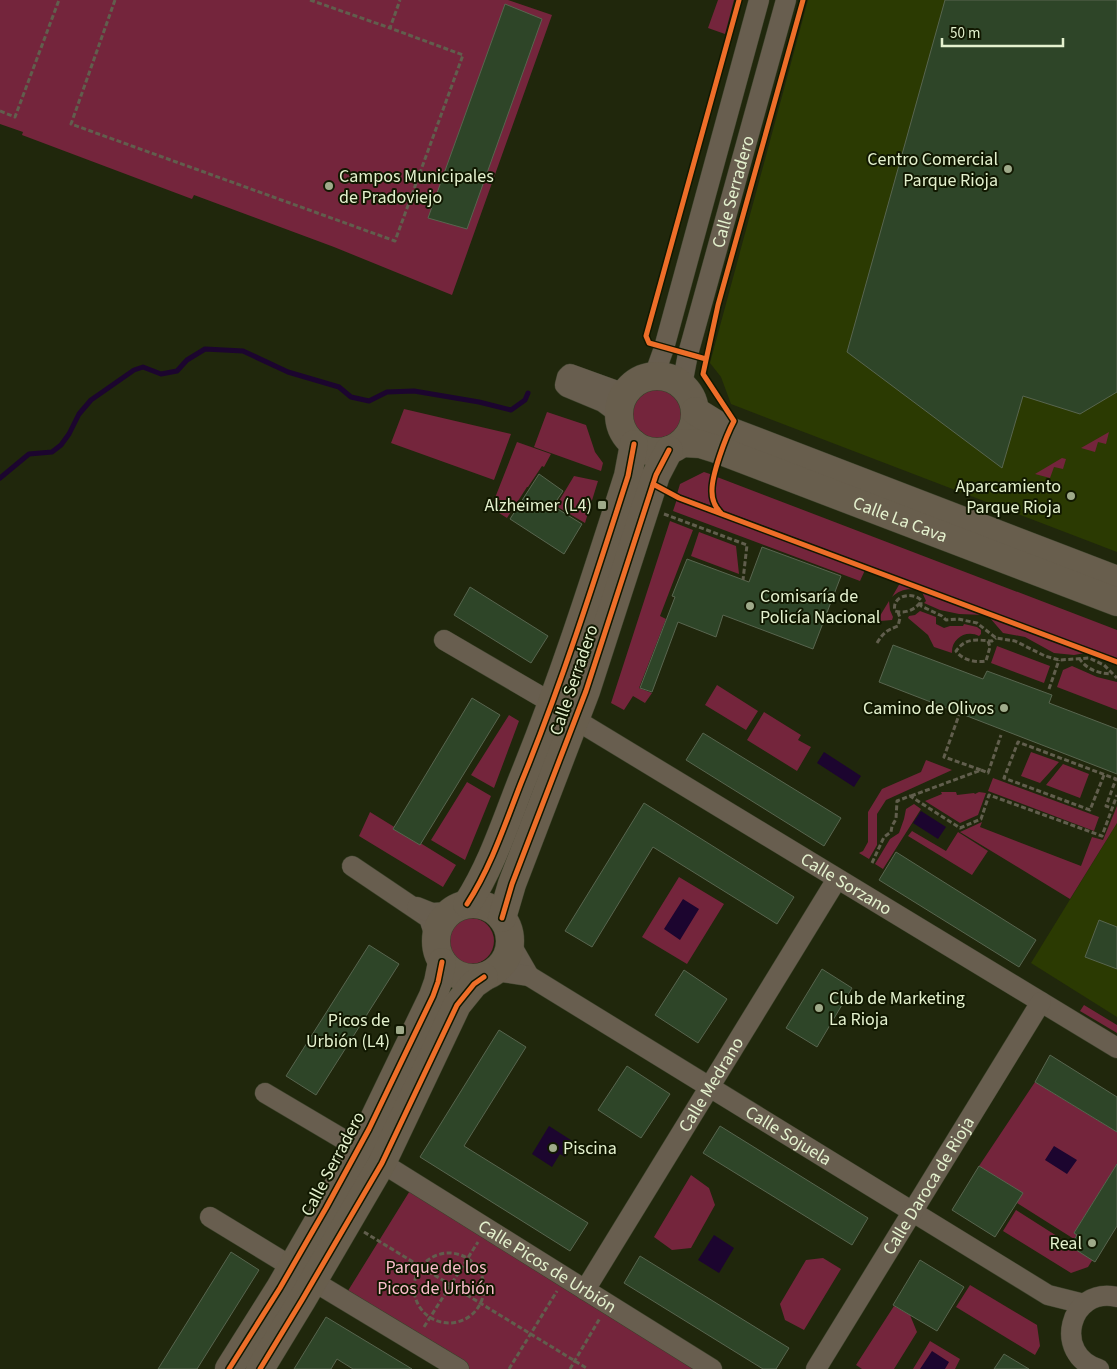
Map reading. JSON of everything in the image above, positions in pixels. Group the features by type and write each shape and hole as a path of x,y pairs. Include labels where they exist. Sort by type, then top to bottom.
{"main road":[{"path":"654,376 669,378 682,385 691,397 695,412 692,429 676,447 650,452 634,444 626,436 621,426 623,402 639,381 654,376"},
{"name":"Calle La Cava","path":"695,412 724,429 1117,580"},
{"name":"Calle Serradero","path":"458,908 486,871 552,703 628,476 634,444"},
{"name":"Calle La Cava","path":"676,447 700,444 716,449 1117,602"},
{"name":"Calle Serradero","path":"502,918 512,884 576,720 656,475 676,447"},
{"path":"477,904 486,906 502,918 507,925 510,943 508,954 503,963 490,974 472,979 461,977 450,971 442,962 435,945 442,919 458,908 477,904"},
{"name":"Calle Serradero","path":"260,1369 358,1148 433,996 442,962"},
{"name":"Calle Serradero","path":"229,1369 303,1274 348,1222 382,1163 457,1005 474,984 490,974"}],"street":[{"name":"Calle Serradero","path":"654,376 664,348 759,0"},
{"name":"Calle Serradero","path":"682,385 688,354 786,0"},
{"path":"444,640 552,703"},
{"name":"Calle Sorzano","path":"576,720 1117,1048"},
{"path":"352,866 429,918 436,936"},
{"name":"Calle Medrano","path":"585,1290 838,879"},
{"path":"408,904 432,913 458,908"},
{"name":"Calle Sojuela","path":"510,943 529,976 1048,1295 1064,1312 1071,1326"},
{"name":"Calle Sojuela","path":"490,974 529,976"},
{"name":"Calle Daroca de Rioja","path":"816,1369 1041,1002"},
{"path":"265,1093 358,1148"},
{"name":"Calle Picos de Urbión","path":"382,1163 712,1369"},
{"path":"210,1217 459,1369"},
{"name":"Calle Sojuela","path":"1048,1295 1084,1304"},
{"path":"1099,1369 1086,1363 1078,1362 1071,1341 1071,1326 1076,1314 1084,1304 1102,1296 1116,1295"}],"path":[{"path":"0,111 15,117 59,0"},
{"path":"115,0 71,124 395,241 463,55 310,0"},
{"path":"390,28 400,0"},
{"path":"665,507 663,514 747,545 743,580"},
{"path":"877,643 882,634 898,626 900,622 894,604 899,598 915,595 921,600 921,606 942,616 946,620 958,619 977,623 996,638 1016,641 1045,656 1059,660 1089,658 1104,664 1117,678"},
{"path":"898,612 913,609 920,603"},
{"path":"988,640 990,647 986,661 970,660 959,655 956,651 961,644 967,641 988,640 992,641 996,638"},
{"path":"1079,658 1085,666 1092,670 1112,674"},
{"path":"1049,689 1059,660"},
{"path":"959,715 944,757 988,773 1002,735"},
{"path":"1104,775 1090,810 1004,778 1018,742 1116,779 1106,806 1112,808"},
{"path":"872,863 884,837 891,832 896,819 897,801 981,770"},
{"path":"910,796 960,828 980,819 989,795 1102,836 1117,795"},
{"path":"348,1222 588,1369"},
{"path":"414,1342 486,1228"},
{"path":"450,1253 461,1255 468,1259 479,1270 484,1281 484,1293 481,1304 474,1313 464,1320 454,1323 442,1323 430,1318 423,1312 417,1302 414,1291 415,1279 421,1267 427,1260 438,1255 450,1253"},
{"path":"509,1369 565,1278"},
{"path":"570,1369 608,1304"}],"shaded area":[{"path":"808,0 1117,0 1117,552 731,404 721,377 710,363"},
{"path":"824,752 861,776 854,787 817,763"},
{"path":"921,811 946,827 938,839 913,823"},
{"path":"1117,823 1117,1017 1031,963"},
{"path":"683,899 699,909 680,940 664,929"},
{"name":"Piscina","path":"549,1126 574,1142 565,1157 560,1154 552,1167 532,1154"},
{"path":"1054,1146 1077,1160 1067,1174 1045,1160"},
{"path":"714,1235 734,1248 719,1273 698,1260"},
{"path":"932,1351 949,1362 945,1369 920,1369"}],"green space":[{"name":"Campos Municipales de Pradoviejo","path":"0,0 508,0 552,15 452,295 334,247 194,195 192,199 22,135 23,132 0,124"},
{"path":"718,0 734,0 725,34 708,28"},
{"path":"652,388 662,388 671,392 679,400 683,414 679,428 671,436 662,440 652,440 643,436 635,428 631,419 631,409 635,400 643,392"},
{"path":"404,409 511,434 494,480 391,443"},
{"path":"547,412 586,425 595,452 603,463 601,471 534,447"},
{"path":"1109,432 1106,444 1098,442 1095,452 1081,448"},
{"path":"517,442 551,454 544,467 542,466 507,518 491,508"},
{"path":"1062,458 1066,459 1063,469 1054,467 1050,478 1035,474"},
{"path":"704,472 713,475 710,487 712,506 677,494 680,484"},
{"path":"574,476 598,481 585,523 556,506"},
{"path":"717,477 1117,630 1117,659 724,511 715,495"},
{"path":"677,499 865,570 860,581 673,511"},
{"path":"670,521 693,530 660,616 666,619 639,688 652,693 645,703 633,696 624,710 611,703"},
{"path":"699,532 736,546 739,574 691,556"},
{"path":"900,583 984,615 959,614 940,610 924,603 926,601 922,592 910,589 895,594 892,597"},
{"path":"889,601 892,620 880,621 875,624"},
{"path":"920,611 936,617 936,624 944,628 963,626 964,624 977,627 981,630 981,634 979,636 969,634 960,637 954,643 952,653 934,647 928,635 908,618"},
{"path":"990,618 1085,653 1074,655 1054,653 1025,637 1003,633"},
{"path":"997,646 1050,666 1044,683 991,663"},
{"path":"1072,666 1097,677 1117,682 1117,710 1057,687 1063,670"},
{"path":"717,685 758,711 746,730 705,705"},
{"path":"764,712 801,735 798,740 811,747 797,771 747,740"},
{"path":"509,715 519,721 494,788 471,775"},
{"path":"1031,752 1059,762 1040,783 1021,776"},
{"path":"926,760 952,770 886,800 877,814 877,845 869,859 859,853 863,851 868,842 868,812 882,789 921,772"},
{"path":"1063,764 1089,774 1080,798 1046,785"},
{"path":"993,778 1099,817 1094,831 988,791"},
{"path":"467,782 491,796 465,860 431,840"},
{"path":"941,792 956,792 957,795 986,793 978,815 960,823 925,801 942,794"},
{"path":"914,804 921,809 883,869 875,864 890,839 899,833 906,809"},
{"path":"1117,806 1117,823 1070,899 960,832 982,822 980,827 1081,866 1092,837 1103,840"},
{"path":"370,812 456,865 443,887 359,836"},
{"path":"912,831 946,851 958,832 988,851 972,875 908,836"},
{"path":"679,877 724,904 687,964 642,937"},
{"path":"466,918 476,918 488,924 493,932 493,950 488,958 480,963 466,964 458,961 451,954 448,946 448,936 451,928 458,921"},
{"path":"1084,1005 1117,1025 1117,1033 1080,1011"},
{"path":"1035,1082 1117,1132 1117,1164 1074,1233 1077,1235 1074,1239 1017,1203 1022,1193 979,1166"},
{"path":"691,1175 709,1188 715,1205 691,1248 672,1250 654,1237"},
{"name":"Parque de los Picos de Urbión","path":"411,1189 703,1369 469,1369 346,1294"},
{"path":"1016,1210 1093,1259 1088,1267 1071,1273 1003,1231"},
{"path":"823,1258 841,1269 804,1330 785,1320 780,1304 806,1260"},
{"path":"970,1285 1037,1325 1040,1346 1035,1355 956,1307"},
{"path":"894,1306 910,1315 917,1332 894,1369 862,1369 856,1365"},
{"path":"930,1341 960,1359 955,1369 913,1369"}],"building":[{"name":"Centro Comercial Parque Rioja","path":"945,0 1117,0 1117,392 1080,414 1023,396 1002,468 847,352"},
{"path":"505,4 542,19 467,229 428,218"},
{"path":"539,474 563,491 553,506 582,524 564,554 510,519"},
{"name":"Comisaría de Policía Nacional","path":"762,547 841,576 813,649 723,615 716,637 678,622 652,692 640,688 675,597 672,596 687,559 749,582"},
{"path":"470,587 548,636 531,663 454,615"},
{"name":"Camino de Olivos","path":"893,645 983,679 987,671 1052,695 1049,703 1117,729 1117,774 879,682"},
{"path":"472,698 500,715 420,845 393,829"},
{"path":"703,733 841,818 824,846 686,760"},
{"path":"644,803 794,897 777,924 653,847 592,947 565,931"},
{"path":"896,852 1036,940 1019,967 879,880"},
{"path":"1099,920 1117,927 1117,969 1085,957"},
{"path":"369,945 399,964 316,1095 286,1076"},
{"name":"Club de Marketing La Rioja","path":"822,969 852,988 817,1047 786,1028"},
{"path":"684,970 727,999 698,1043 655,1015"},
{"path":"499,1030 526,1047 464,1146 588,1223 570,1251 420,1157"},
{"path":"1050,1055 1117,1097 1117,1132 1035,1082"},
{"path":"627,1066 670,1094 641,1138 598,1110"},
{"path":"720,1126 868,1218 852,1245 703,1153"},
{"path":"1117,1164 1117,1226 1095,1262 1070,1246 1077,1235 1074,1233"},
{"path":"979,1166 1023,1193 995,1237 952,1210"},
{"path":"231,1252 259,1270 197,1369 158,1369"},
{"path":"640,1256 789,1348 776,1369 763,1369 624,1283"},
{"path":"920,1260 964,1287 937,1331 893,1305"},
{"path":"326,1317 412,1369 353,1369 337,1359 331,1369 294,1369"},
{"path":"1004,1354 1029,1369 994,1369"}],"waterway":[{"path":"0,478 29,454 52,452 61,445 79,414 91,400 134,370 143,367 161,374 177,371 187,360 205,349 243,351 288,372 339,387 351,397 369,401 387,392 414,391 479,402 511,410 525,400 528,393"}],"cycle path":[{"path":"706,359 649,343 646,336 739,0"},
{"path":"721,513 712,495 712,485 720,456 734,421 703,374 718,305 803,0"},
{"path":"467,904 476,890 497,845 564,669 628,476 634,444"},
{"path":"502,918 512,884 586,691 656,475 669,450"},
{"path":"653,484 679,498 1117,662"},
{"path":"229,1369 280,1288 369,1129 433,996 442,962"},
{"path":"260,1369 382,1163 457,1005 474,984 484,977"}],"place":[{"name":"Centro Comercial Parque Rioja","path":"1008,169"},
{"name":"Campos Municipales de Pradoviejo","path":"329,186"},
{"name":"Aparcamiento Parque Rioja","path":"1071,496"},
{"name":"Alzheimer (L4)","path":"602,505"},
{"name":"Comisaría de Policía Nacional","path":"750,606"},
{"name":"Camino de Olivos","path":"1004,708"},
{"name":"Club de Marketing La Rioja","path":"819,1008"},
{"name":"Picos de Urbión (L4)","path":"400,1030"},
{"name":"Piscina","path":"553,1148"},
{"name":"Real","path":"1092,1243"}]}
